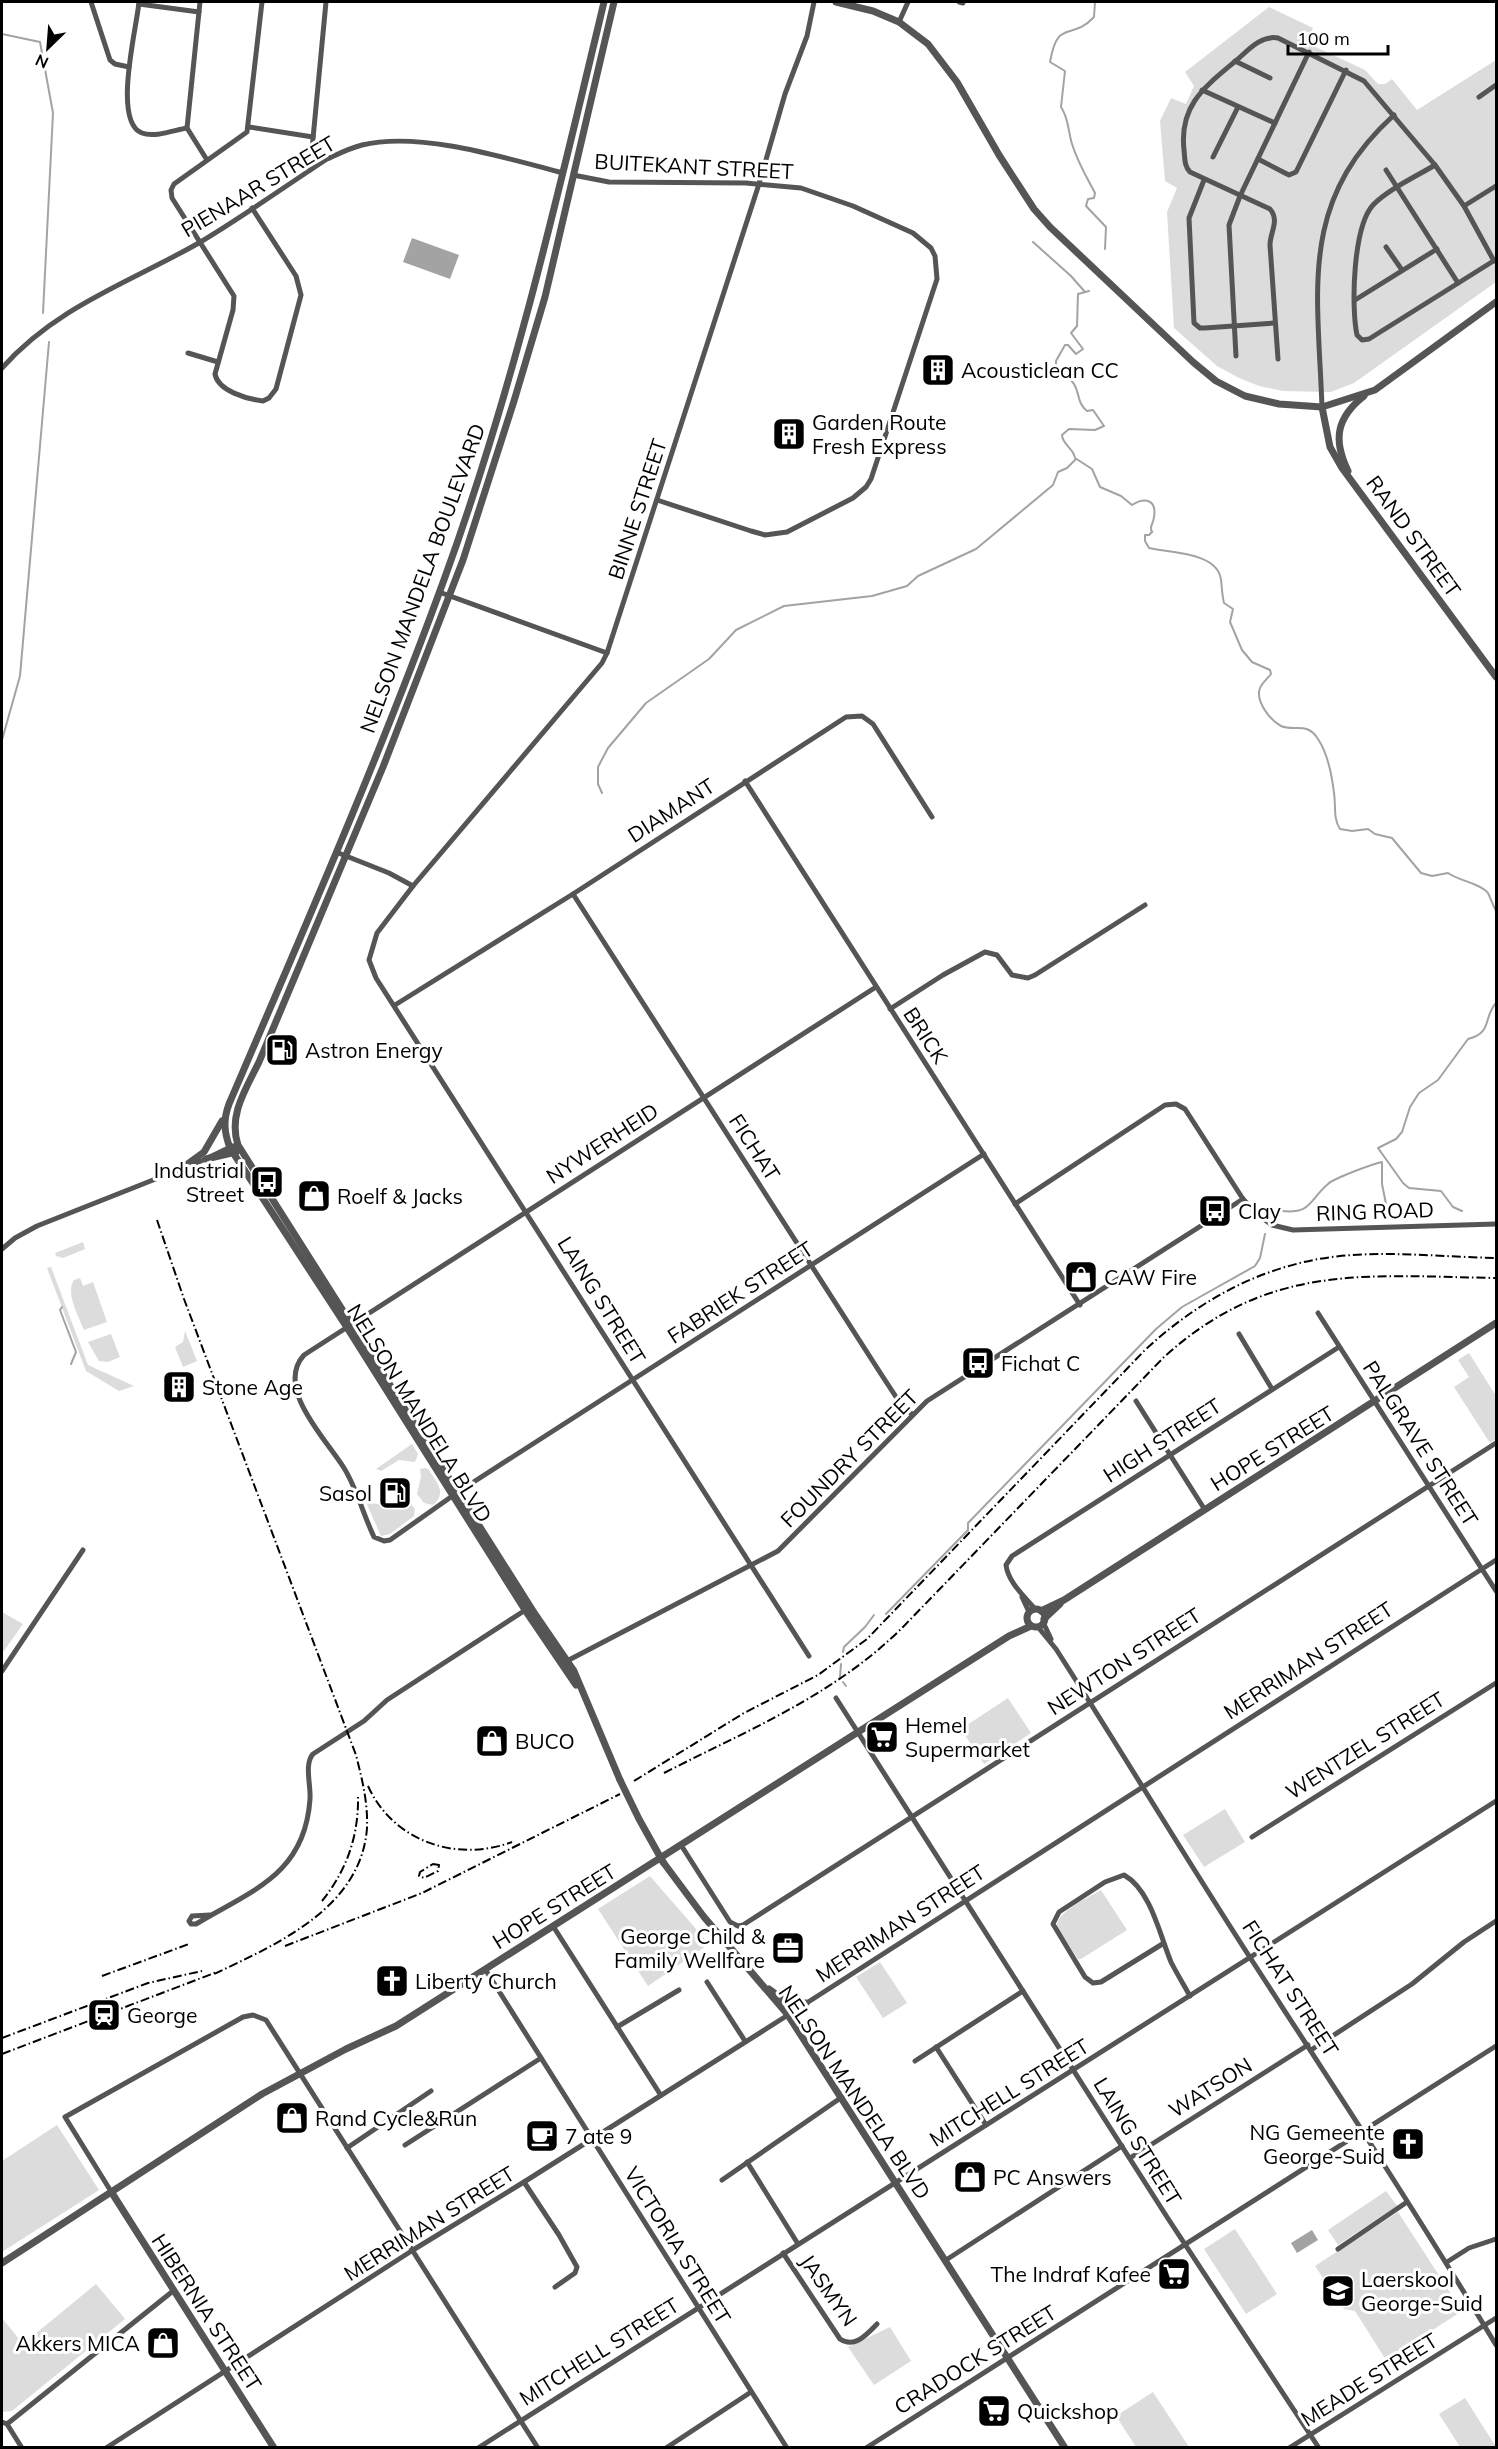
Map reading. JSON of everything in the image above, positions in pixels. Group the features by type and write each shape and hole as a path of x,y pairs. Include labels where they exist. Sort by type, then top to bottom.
{"street":[{"path":"91,2 110,60 115,64 129,67"},
{"path":"200,2 188,128 207,160"},
{"path":"252,208 296,276 301,295 276,389 269,398 256,400 223,388 218,383 215,374 234,304 234,296 198,243 171,193 174,184 243,137 249,127 262,2"},
{"path":"310,170 326,2"},
{"name":"NELSON MANDELA BOULEVARD","path":"232,1151 225,1136 225,1114 336,852 439,592 502,404 539,273 604,2"},
{"name":"NELSON MANDELA BOULEVARD","path":"240,1148 234,1124 237,1111 346,855 450,595 530,351 558,246 614,2"},
{"name":"BINNE STREET","path":"369,960 377,933 413,886 602,663 607,653 759,184 784,94 807,36 814,2"},
{"path":"836,2 873,11 899,22 928,44 948,68 1023,194 1050,227 1194,362 1216,381 1245,396 1279,404 1322,407 1370,392 1384,385 1497,302"},
{"path":"899,22 908,2"},
{"path":"188,128 149,135 136,130 130,122 127,110 129,67 139,3 199,12"},
{"path":"1278,359 1270,236 1275,218 1270,209 1193,175 1186,169 1182,131 1194,101 1202,90 1263,40 1272,37 1309,52 1364,81 1435,165 1464,206 1495,260 1366,340 1357,335 1355,266 1367,215 1374,204 1435,165"},
{"path":"1236,356 1229,225 1240,196 1309,52"},
{"path":"590,59 600,61"},
{"path":"1235,61 1270,78"},
{"path":"1258,159 1289,175 1296,172 1346,70"},
{"path":"1479,97 1497,85"},
{"path":"1202,90 1275,123"},
{"path":"1213,156 1238,107"},
{"path":"1322,407 1318,291 1321,237 1329,210 1350,165 1376,131 1394,115"},
{"path":"249,127 313,137"},
{"name":"PIENAAR STREET","path":"2,368 46,327 65,313 198,243 327,159 362,145 423,142 563,172"},
{"path":"1386,170 1458,283"},
{"path":"563,172 573,175"},
{"name":"BUITEKANT STREET","path":"573,175 619,183 759,184 801,188 817,192 923,239 935,256 937,279 875,471 866,487 853,498 787,532 765,535 657,500"},
{"path":"1204,180 1189,218 1193,320 1200,328 1275,323"},
{"path":"1464,206 1497,186"},
{"path":"1386,247 1402,270"},
{"path":"1355,300 1437,249"},
{"path":"188,354 218,362"},
{"path":"1353,481 1339,449 1339,429 1349,410 1370,392"},
{"name":"RAND STREET","path":"1322,407 1330,447 1342,468 1497,677"},
{"path":"439,592 607,653"},
{"name":"DIAMANT","path":"395,1005 573,894 846,717 862,716 873,724 932,817"},
{"name":"BRICK","path":"745,781 1080,1305"},
{"path":"336,852 413,886"},
{"name":"FICHAT","path":"573,894 902,1406 912,1414"},
{"path":"890,1009 943,975 985,952 997,955 1012,975 1028,978 1145,905"},
{"name":"LAING STREET","path":"369,960 376,978 809,1656"},
{"path":"283,977 293,981"},
{"name":"NYWERHEID","path":"456,1494 390,1540 384,1541 374,1537 345,1469 314,1428 302,1403 295,1373 297,1364 304,1355 876,987"},
{"path":"263,1025 273,1030"},
{"path":"1015,1204 1165,1105 1176,1104 1185,1109 1243,1199"},
{"path":"182,1168 211,1144 225,1114"},
{"path":"2,1249 15,1238 38,1226 182,1168 240,1148"},
{"name":"NELSON MANDELA BLVD","path":"240,1148 349,1325 564,1663 584,1697 630,1800 663,1862 704,1917 788,2015 1065,2448"},
{"name":"NELSON MANDELA BLVD","path":"232,1151 349,1325"},
{"name":"FABRIEK STREET","path":"456,1494 984,1154"},
{"name":"RING ROAD","path":"1243,1199 1257,1215 1272,1224 1293,1230 1497,1224"},
{"name":"FOUNDRY STREET","path":"564,1663 778,1551 912,1414 943,1391 1243,1199"},
{"name":"PALGRAVE STREET","path":"1318,1313 1497,1592"},
{"name":"HOPE STREET","path":"2,2263 262,2094 346,2049 396,2026 1497,1323"},
{"path":"1239,1334 1272,1389"},
{"name":"HIGH STREET","path":"1006,1565 1020,1550 1339,1347"},
{"path":"1136,1401 1205,1510"},
{"name":"NEWTON STREET","path":"681,1845 728,1919 738,1926 744,1925 1497,1443"},
{"path":"2,1671 83,1550"},
{"name":"MERRIMAN STREET","path":"106,2448 413,2250 788,2015 1143,1785 1497,1560"},
{"name":"FICHAT STREET","path":"1006,1565 1009,1576 1143,1785 1250,1958 1447,2262 1497,2345"},
{"path":"210,1915 270,1880 283,1868 299,1845 308,1822 310,1757 324,1744 364,1721 387,1700 528,1608"},
{"name":"WENTZEL STREET","path":"1252,1837 1497,1683"},
{"name":"LAING STREET","path":"836,1698 1122,2146 1319,2448"},
{"name":"MITCHELL STREET","path":"478,2448 1497,1801"},
{"path":"1164,1943 1101,1982 1093,1983 1085,1977 1054,1928 1054,1920 1059,1912 1105,1882 1124,1875 1130,1878 1149,1906 1164,1943 1172,1964 1190,1996"},
{"name":"WATSON","path":"1130,2157 1412,1984 1464,1942 1497,1921"},
{"path":"553,1926 660,2094"},
{"name":"VICTORIA STREET","path":"485,1969 787,2448"},
{"path":"707,1982 745,2042"},
{"path":"762,1984 788,2003 806,2003"},
{"path":"617,2027 679,1990"},
{"path":"915,2061 1023,1991"},
{"path":"112,2193 65,2117 243,2017 253,2015 266,2020 538,2448"},
{"name":"CRADOCK STREET","path":"866,2448 1497,2046"},
{"path":"936,2047 986,2126"},
{"path":"405,2145 541,2058"},
{"path":"347,2148 431,2091"},
{"path":"722,2180 842,2097"},
{"path":"946,2260 1122,2146"},
{"path":"747,2162 798,2244"},
{"path":"524,2182 577,2267 575,2273 555,2287"},
{"name":"HIBERNIA STREET","path":"112,2193 274,2448"},
{"path":"1338,2249 1407,2202"},
{"path":"1447,2262 1469,2248 1497,2239"},
{"name":"JASMYN","path":"783,2253 840,2339 849,2343 856,2341 877,2324"},
{"path":"22,2448 4,2423 173,2291"},
{"name":"MEADE STREET","path":"1289,2448 1497,2319"},
{"path":"666,2448 751,2392"}],"shaded area":[{"path":"1269,7 1313,28 1307,43 1365,70 1378,84 1385,84 1392,79 1417,110 1496,60 1496,282 1354,383 1331,392 1283,391 1259,386 1239,378 1217,366 1174,328 1167,212 1177,188 1165,181 1160,121 1171,98 1186,104 1194,86 1185,72"},
{"path":"412,238 459,255 450,279 403,262"},
{"path":"83,1242 85,1249 63,1258 56,1256 55,1253"},
{"path":"51,1267 88,1365 134,1386 119,1391 86,1371 47,1268"},
{"path":"80,1278 83,1286 93,1282 107,1322 84,1330 71,1291 74,1280"},
{"path":"185,1331 197,1361 183,1367 175,1347 183,1342"},
{"path":"111,1334 120,1357 108,1362 99,1361 88,1342"},
{"path":"1469,1353 1496,1396 1496,1439 1490,1443 1454,1387 1469,1377 1458,1360"},
{"path":"412,1444 418,1454 415,1462 399,1460 381,1471 376,1469"},
{"path":"420,1469 428,1469 439,1487 440,1496 433,1505 424,1503 417,1494 421,1477"},
{"path":"366,1502 400,1508 411,1504 415,1509 414,1516 390,1534 381,1536"},
{"path":"2,1612 23,1624 4,1651 2,1650"},
{"path":"1008,1698 1031,1733 984,1764 961,1729"},
{"path":"1225,1809 1245,1842 1204,1867 1183,1835"},
{"path":"650,1876 709,1944 648,1986 598,1909"},
{"path":"1101,1890 1127,1930 1078,1959 1057,1927 1058,1921 1067,1911"},
{"path":"880,1962 907,2003 883,2018 856,1977"},
{"path":"57,2125 99,2190 2,2252 2,2161"},
{"path":"1386,2191 1397,2206 1338,2245 1328,2230"},
{"path":"1398,2212 1462,2311 1386,2360 1355,2311 1344,2309 1315,2266"},
{"path":"1235,2229 1277,2294 1246,2314 1204,2249"},
{"path":"1312,2230 1318,2240 1297,2253 1291,2243"},
{"path":"96,2284 125,2319 12,2411 2,2412 2,2318 23,2344"},
{"path":"890,2327 911,2361 874,2385 848,2347"},
{"path":"1153,2392 1189,2447 1136,2447 1116,2416"},
{"path":"1465,2398 1496,2447 1460,2447 1439,2414"}],"waterway":[{"path":"1095,2 1094,17 1079,28 1061,35 1053,48 1050,62 1065,71 1061,107 1066,116 1077,157 1095,193 1094,198 1088,199 1086,206 1106,227 1105,249"},
{"path":"2,34 40,42 53,113 43,313"},
{"path":"1033,242 1071,276 1085,292"},
{"path":"1089,291 1078,294 1077,326 1071,333 1083,349 1076,354 1068,345 1065,345 1056,361 1056,368 1074,384 1084,408 1087,411 1093,410 1104,426 1095,430 1069,429 1062,435 1075,458 1092,469 1100,487 1121,496 1132,505 1141,501 1152,503 1154,506 1152,532 1145,535 1149,548 1192,555 1211,564 1218,571 1224,603 1233,609 1230,622 1242,650 1252,662 1270,670 1271,674 1261,686 1259,693 1264,710 1281,726 1310,730 1321,745 1331,772 1336,816 1340,829 1352,831 1368,829 1375,834 1392,838 1421,873 1432,876 1448,873 1480,887 1488,893 1496,911"},
{"path":"2,740 20,676 49,342"},
{"path":"602,793 598,784 598,767 608,748 646,703 709,659 736,630 784,606 872,596 907,586 918,576 976,549 1053,485 1058,472 1067,468 1076,459"},
{"path":"1462,1211 1453,1207 1441,1191 1409,1188 1378,1148 1396,1139 1402,1132 1410,1107 1419,1093 1438,1080 1468,1039 1481,1033 1496,1003"},
{"path":"1282,1211 1305,1208 1332,1181 1382,1162"},
{"path":"1382,1163 1382,1184 1388,1214"},
{"path":"886,1614 968,1530 968,1523 1156,1329 1182,1307 1255,1266 1260,1258 1265,1234"},
{"path":"62,1307 60,1310 76,1352 71,1364"},
{"path":"843,1652 844,1647 874,1615"},
{"path":"840,1677 841,1664"},
{"path":"843,1682 846,1686"}],"railway":[{"path":"157,1220 184,1299 356,1755 367,1809 367,1828 361,1856 349,1881 332,1902 311,1921 287,1937 212,1975"},
{"path":"634,1781 744,1713 818,1675 867,1639 1145,1350 1188,1315 1211,1300 1260,1276 1312,1260 1340,1256 1399,1254 1496,1258"},
{"path":"664,1773 759,1726 820,1692 877,1651 903,1627 1164,1357 1203,1326 1242,1304 1281,1290 1321,1281 1404,1276 1496,1278"},
{"path":"368,1786 379,1805 393,1821 428,1843 469,1850 491,1848 512,1842"},
{"path":"285,1946 422,1893 620,1794"},
{"path":"322,1901 338,1877 350,1851 354,1838 358,1795"},
{"path":"433,1864 439,1865 438,1871 424,1878 419,1876 420,1872 433,1864"},
{"path":"102,1976 189,1944"},
{"path":"2,2038 148,1983 202,1971"},
{"path":"2,2054 217,1972"}],"place":[{"name":"Acousticlean CC","path":"938,370"},
{"name":"Garden Route Fresh Express","path":"789,434"},
{"name":"Astron Energy","path":"282,1050"},
{"name":"Industrial Street","path":"267,1182"},
{"name":"Roelf & Jacks","path":"314,1196"},
{"name":"Clay","path":"1215,1211"},
{"name":"CAW Fire","path":"1081,1277"},
{"name":"Fichat C","path":"978,1363"},
{"name":"Stone Age","path":"179,1387"},
{"name":"Sasol","path":"395,1493"},
{"name":"Hemel Supermarket","path":"882,1737"},
{"name":"BUCO","path":"492,1741"},
{"name":"George Child & Family Wellfare","path":"788,1948"},
{"name":"Liberty Church","path":"392,1981"},
{"name":"George","path":"104,2015"},
{"name":"Rand Cycle&Run","path":"292,2118"},
{"name":"7 ate 9","path":"542,2136"},
{"name":"NG Gemeente George-Suid","path":"1408,2144"},
{"name":"PC Answers","path":"970,2177"},
{"name":"The Indraf Kafee","path":"1174,2274"},
{"name":"Laerskool George-Suid","path":"1338,2291"},
{"name":"Akkers MICA","path":"163,2343"},
{"name":"Quickshop","path":"994,2411"}]}
